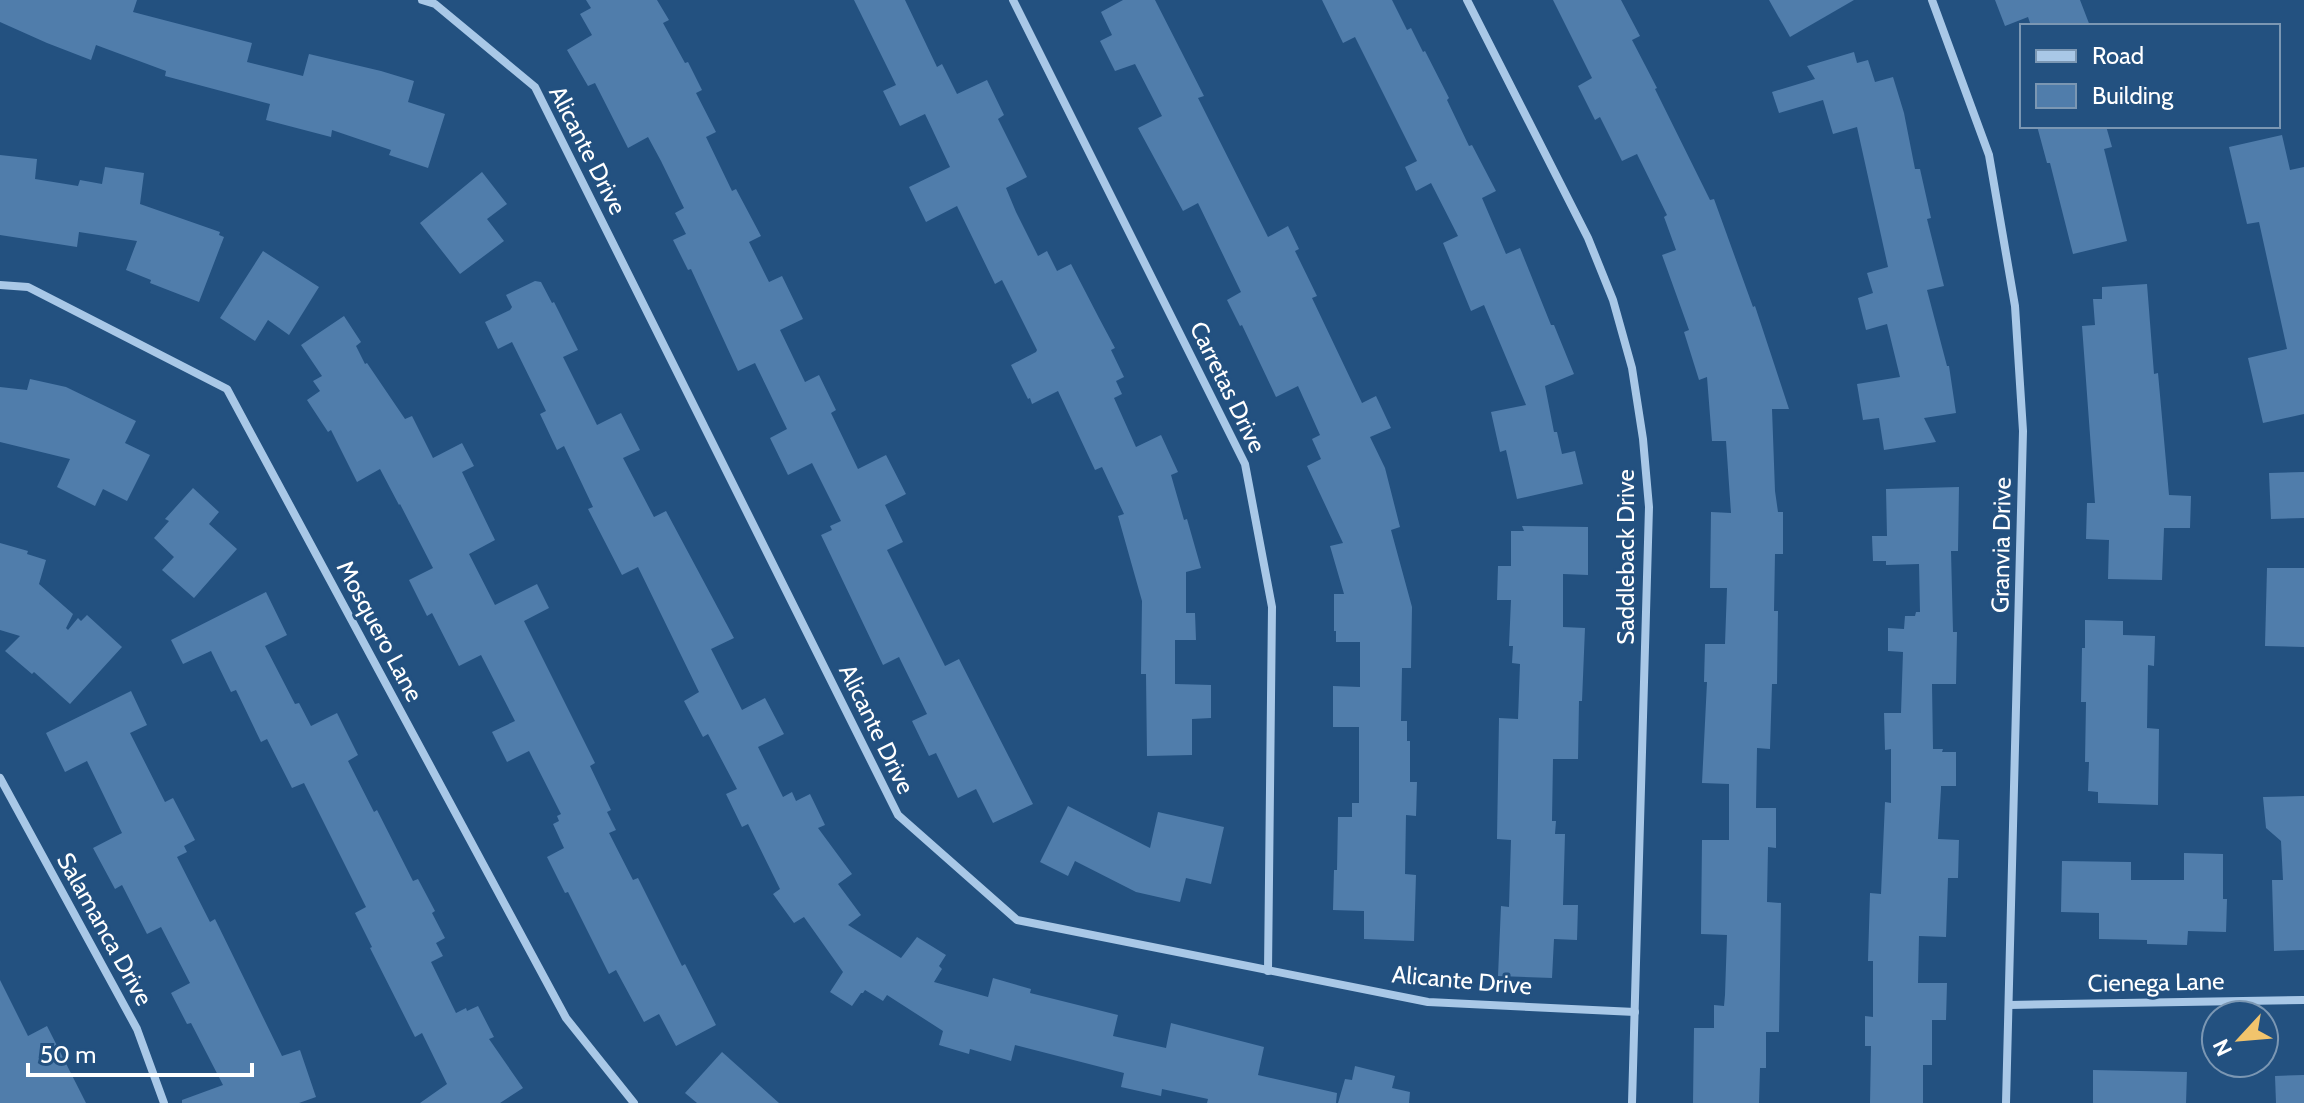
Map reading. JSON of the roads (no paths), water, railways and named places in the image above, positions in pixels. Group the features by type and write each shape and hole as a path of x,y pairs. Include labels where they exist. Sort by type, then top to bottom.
{"street":[{"name":"Alicante Drive","path":"422,0 435,4 535,87 898,815 1017,920 1428,1002 1635,1012"},
{"name":"Carretas Drive","path":"1013,0 1245,464 1272,607 1268,971"},
{"name":"Saddleback Drive","path":"1467,0 1588,238 1613,300 1632,368 1643,439 1649,507 1632,1103"},
{"name":"Granvia Drive","path":"1932,0 1989,155 2015,306 2023,431 2006,1103"},
{"name":"Mosquero Lane","path":"0,285 28,287 227,389 566,1018 634,1103"},
{"name":"Salamanca Drive","path":"0,778 137,1029 164,1103"},
{"name":"Cienega Lane","path":"2009,1005 2304,1000"}]}
